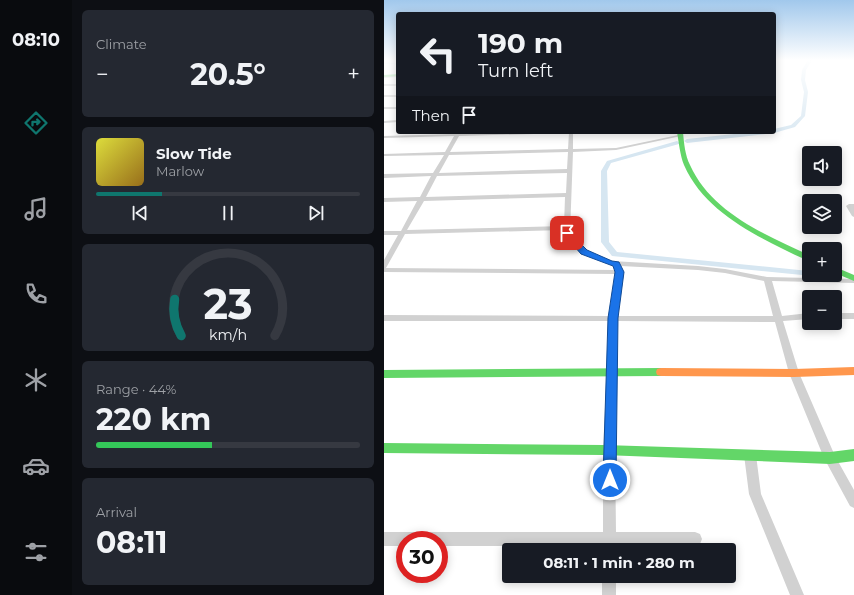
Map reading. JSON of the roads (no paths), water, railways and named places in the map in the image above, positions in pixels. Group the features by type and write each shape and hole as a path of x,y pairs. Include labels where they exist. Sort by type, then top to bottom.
{"main road":[{"path":"681,134 687,165 694,179 713,201 733,218 751,229 802,254"},
{"path":"842,273 854,278"},
{"path":"384,374 608,373 612,371 794,374 854,371"},
{"path":"384,448 609,450 830,458 854,455"}],"street":[{"path":"384,96 396,96"},
{"path":"384,108 396,108"},
{"path":"384,122 396,121"},
{"path":"384,137 458,134"},
{"path":"384,266 404,233 458,134"},
{"path":"571,134 567,233 584,252 618,268"},
{"path":"384,155 616,149 681,134"},
{"path":"384,176 569,171"},
{"path":"384,200 568,195"},
{"path":"854,206 849,206 854,215"},
{"path":"384,233 567,228"},
{"path":"610,543 609,450 613,318 618,268"},
{"path":"384,270 618,268 712,269 767,279 854,282"},
{"path":"767,279 794,374 830,458 854,502"},
{"path":"842,316 854,316"},
{"path":"384,318 779,319 802,317"},
{"path":"750,455 755,494 797,595"},
{"path":"384,539 535,543"},
{"path":"638,543 695,539"},
{"path":"609,595 610,583"}],"waterway":[{"path":"776,130 793,126 803,116 806,92 805,88"},
{"path":"687,141 748,134"},
{"path":"677,143 609,162 604,171 605,242 615,254 802,273"}]}
